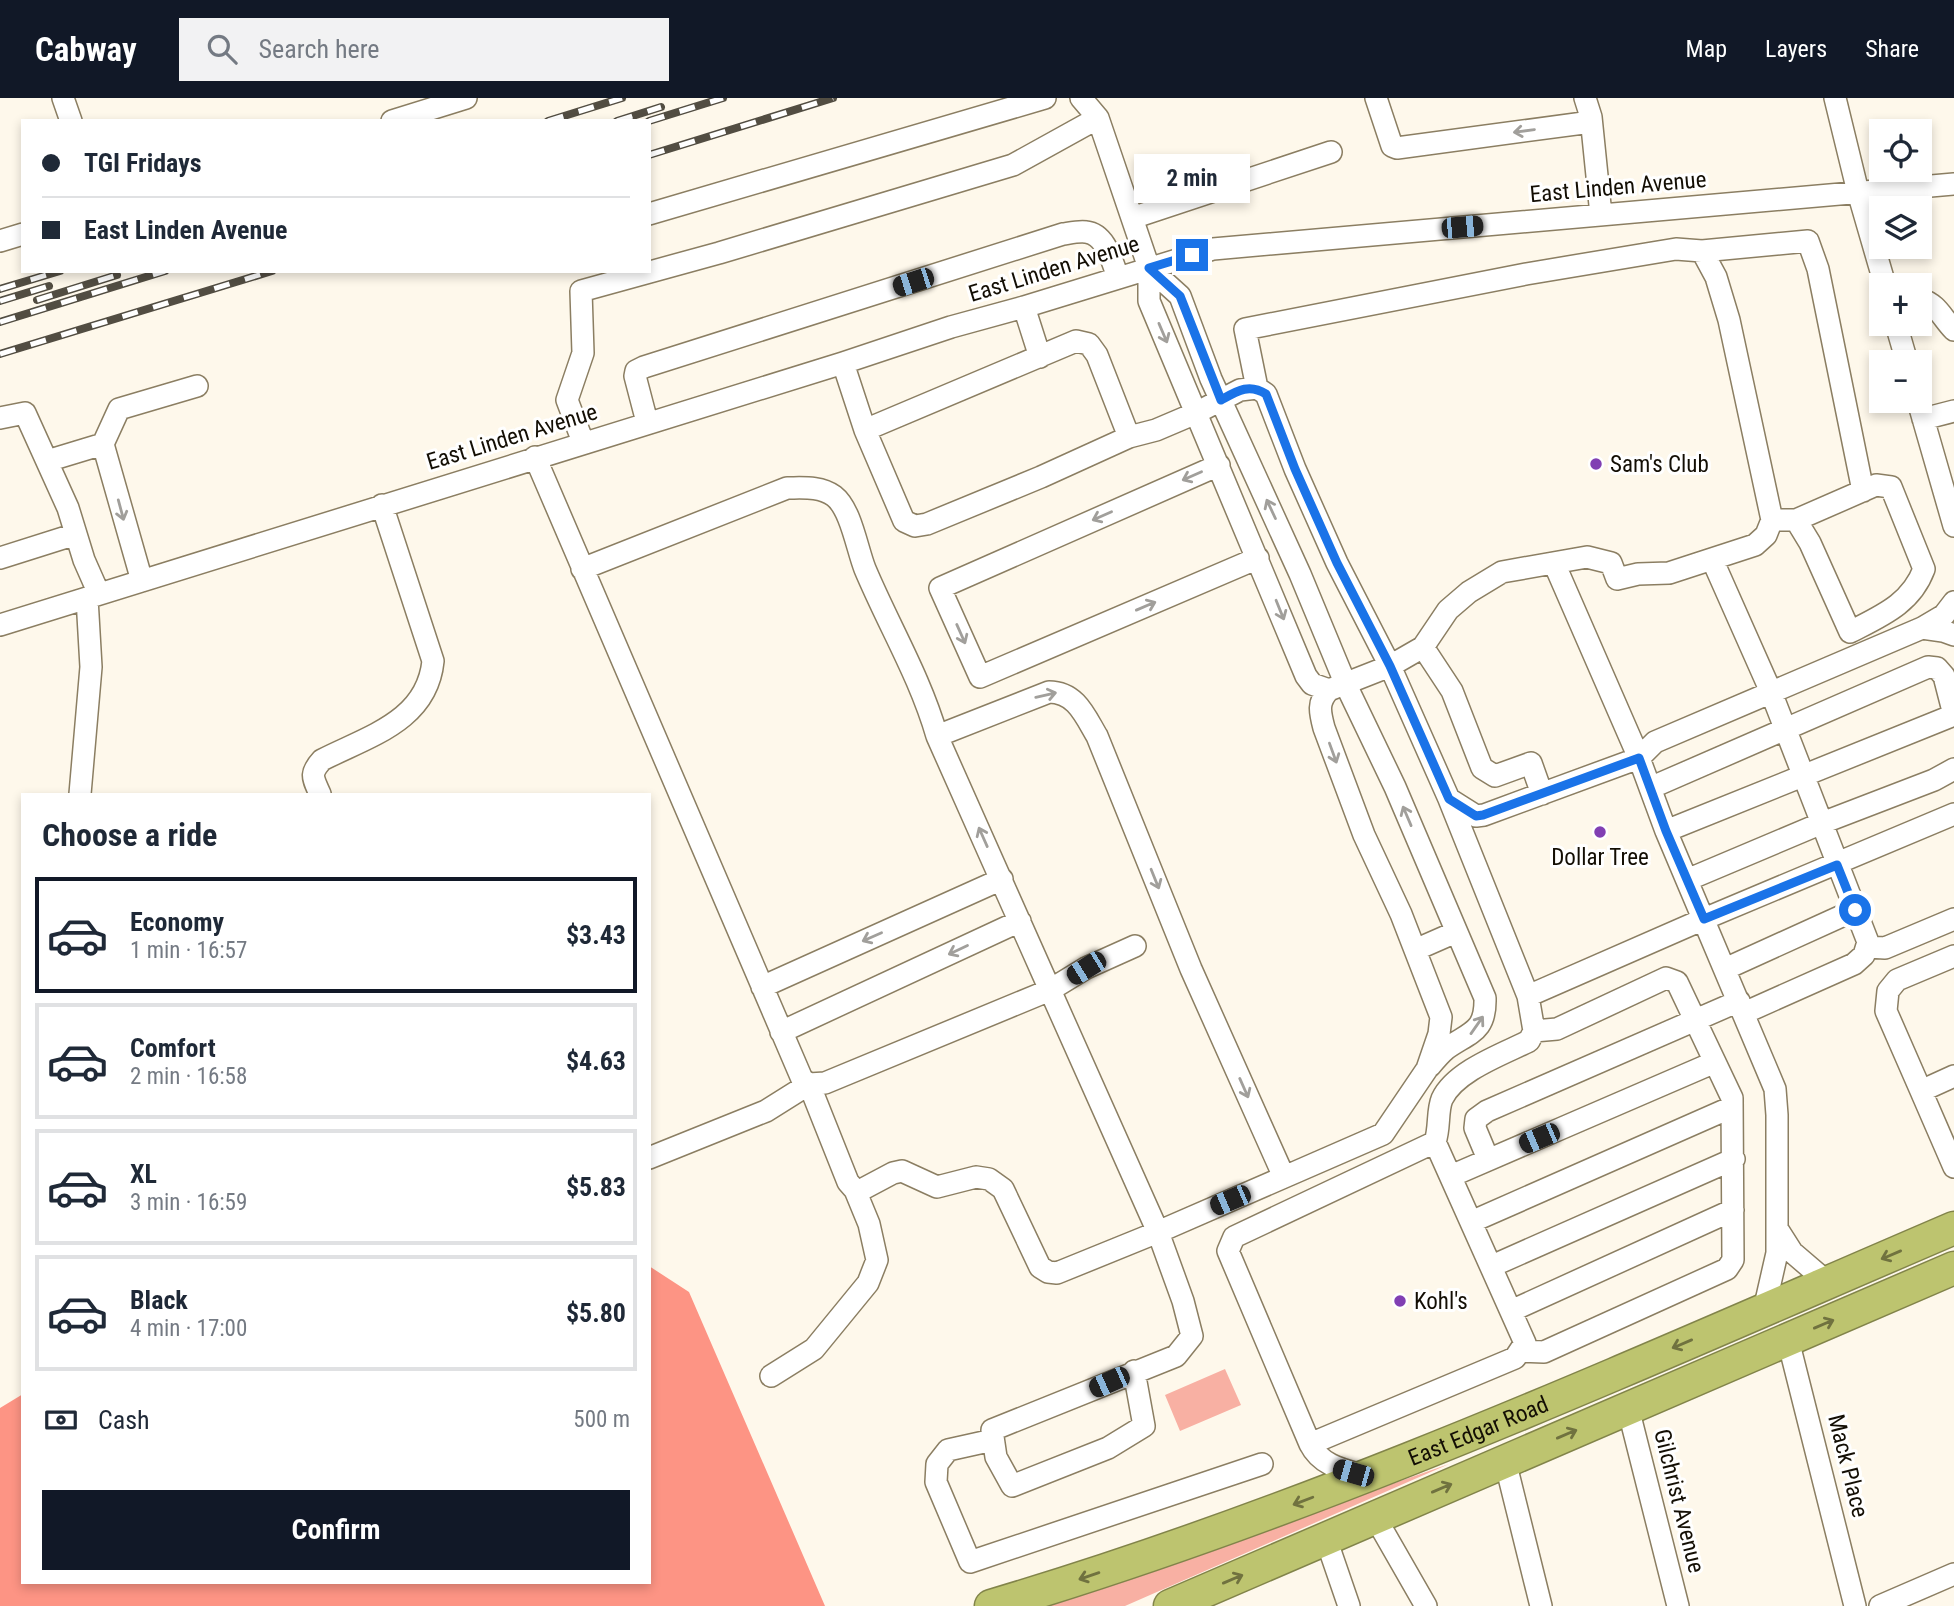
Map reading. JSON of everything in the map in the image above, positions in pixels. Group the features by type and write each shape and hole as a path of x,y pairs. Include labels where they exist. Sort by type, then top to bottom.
{"highway":[{"name":"East Edgar Road","path":"991,1606 1190,1542 1367,1477 1954,1228"},
{"name":"East Edgar Road","path":"1170,1606 1954,1268"}],"street":[{"path":"63,98 70,119"},
{"path":"651,213 1045,98"},
{"path":"1081,98 1098,118 1149,268 1149,301 1306,676 1312,684 1337,687"},
{"path":"1376,98 1392,146 1397,148 1591,122"},
{"path":"1585,98 1591,122 1601,215"},
{"path":"1835,98 1882,273"},
{"path":"397,119 455,100"},
{"path":"651,267 719,253 1013,165 1098,118"},
{"path":"1132,218 1331,152"},
{"name":"East Linden Avenue","path":"0,625 951,327 1213,249 1954,184"},
{"path":"1929,188 1954,195"},
{"path":"648,422 635,376 636,371 644,367 1063,234 1088,232 1100,238 1108,249 1118,277"},
{"path":"0,242 21,235"},
{"path":"1257,388 1245,329 1526,274 1676,249 1702,251 1808,241 1818,269 1863,491"},
{"path":"1427,1069 1439,1034 1441,1017 1401,914 1364,835 1324,728 1320,701 1337,687 1390,666 1423,647 1448,610 1469,592 1502,572 1587,557 1611,563 1617,579 1669,573 1755,545 1766,535 1772,520 1729,320 1716,277 1702,251"},
{"path":"855,1190 861,1190 893,1172 902,1171 911,1172 937,1187 976,1177 989,1179 1003,1189 1040,1266 1048,1272 1057,1273 1383,1134 1427,1069 1444,1050 1478,1028 1483,1019 1485,998 1395,787 1337,687 1290,552 1221,400 1180,296 1149,268"},
{"path":"583,442 567,400 583,353 584,281 623,273"},
{"path":"1932,305 1941,311 1954,330"},
{"path":"1024,307 1040,357"},
{"path":"865,430 1076,341 1089,344 1097,355 1129,437"},
{"path":"843,363 865,430 904,521 915,526 927,524 1041,477 1129,437 1156,430 1240,390 1257,388 1266,394 1295,469 1337,563 1390,666 1449,799 1528,996 1534,1031 1529,1041 1459,1077 1450,1087 1441,1100 1440,1128 1436,1142 1523,1335 1524,1343 1515,1358 1311,1444"},
{"path":"142,581 103,444 119,409 197,386"},
{"path":"1932,410 1954,411"},
{"path":"0,418 25,413 68,508 93,596 91,667 80,793"},
{"path":"1922,413 1954,526"},
{"path":"47,461 103,444"},
{"path":"535,457 797,1071 809,1084 848,1182 855,1190 869,1224 877,1260 868,1283 814,1349 771,1376"},
{"path":"1219,465 940,588 980,677 1260,561 1290,552"},
{"path":"1772,520 1797,520 1876,485 1891,487 1924,569 1906,600 1850,632 1797,520"},
{"path":"582,569 787,488 815,488 835,496 846,513 865,569 928,703 937,736 1158,1232 1183,1301 1192,1336 1176,1356 1134,1371 1059,1405 992,1430 996,1457 1012,1486 1108,1448 1143,1426 1134,1371"},
{"path":"320,793 312,777 314,768 322,760 403,718 422,697 431,680 433,661 382,505"},
{"path":"0,558 76,534"},
{"path":"1488,1159 1475,1128 1476,1119 1486,1111 1696,1022 1854,964 1868,947 1786,729 1713,559"},
{"path":"1554,563 1639,758 1666,831 1775,1088 1777,1253 1764,1310"},
{"path":"1449,799 1476,816 1505,808 1639,758 1655,742 1922,628 1944,615 1954,601"},
{"path":"1922,628 1954,635"},
{"path":"1423,647 1452,691 1482,768 1495,776 1531,762 1542,794"},
{"path":"1650,788 1928,667 1937,668 1944,676 1954,715 1666,831"},
{"path":"937,736 1049,692 1062,692 1078,706 1097,736 1191,969 1284,1177"},
{"path":"1687,880 1822,823 1934,780 1954,769"},
{"path":"1528,996 1954,814"},
{"path":"762,987 1002,879"},
{"path":"1725,969 1855,910"},
{"path":"1868,947 1885,948 1954,919"},
{"path":"781,1032 1020,921"},
{"path":"1415,950 1456,932"},
{"path":"651,1157 766,1111 809,1084 825,1083 1050,990 1086,968 1135,946"},
{"path":"1952,1158 1885,1012 1888,991 1897,980 1954,956"},
{"path":"1521,1351 1544,1352 1727,1269 1733,1260 1732,1098 1677,982 1666,978 1557,1029 1534,1031"},
{"path":"1451,1176 1715,1062"},
{"path":"1921,1091 1954,1076"},
{"path":"1471,1222 1732,1107"},
{"path":"1367,1477 1338,1469 1315,1455 1228,1251 1234,1237 1436,1142"},
{"path":"1492,1266 1734,1159"},
{"path":"1511,1311 1733,1210"},
{"path":"1778,1230 1792,1252 1827,1282"},
{"name":"Mack Place","path":"1788,1340 1855,1606"},
{"name":"Gilchrist Avenue","path":"1628,1408 1678,1606"},
{"path":"993,1440 948,1450 937,1464 936,1482 970,1562 1262,1464"},
{"path":"1505,1461 1541,1606"},
{"path":"1375,1517 1426,1606"},
{"path":"1326,1539 1349,1606"},
{"path":"1880,1606 1954,1574"}],"shaded area":[{"path":"651,1267 689,1292 825,1606 0,1606 0,1408 21,1395 21,1584 651,1584"},
{"path":"1225,1369 1241,1405 1180,1431 1165,1395"},
{"path":"1449,1464 1125,1606 1042,1606"}],"railway":[{"path":"554,119 622,98"},
{"path":"651,120 723,98"},
{"path":"651,154 833,98"},
{"path":"623,119 661,107"},
{"path":"0,289 53,273"},
{"path":"0,322 159,273"},
{"path":"0,354 265,273"},
{"path":"37,300 117,275"},
{"path":"0,301 49,286"}],"place":[{"name":"Sam's Club","path":"1596,464"},
{"name":"Dollar Tree","path":"1600,832"},
{"name":"Kohl's","path":"1400,1301"}],"route":[{"path":"1192,255 1149,268 1180,296 1210,379 1221,400 1247,388 1257,388 1266,394 1295,469 1337,563 1390,666 1449,799 1476,816 1483,815 1639,758 1666,831 1704,919 1837,865 1855,910"}]}
